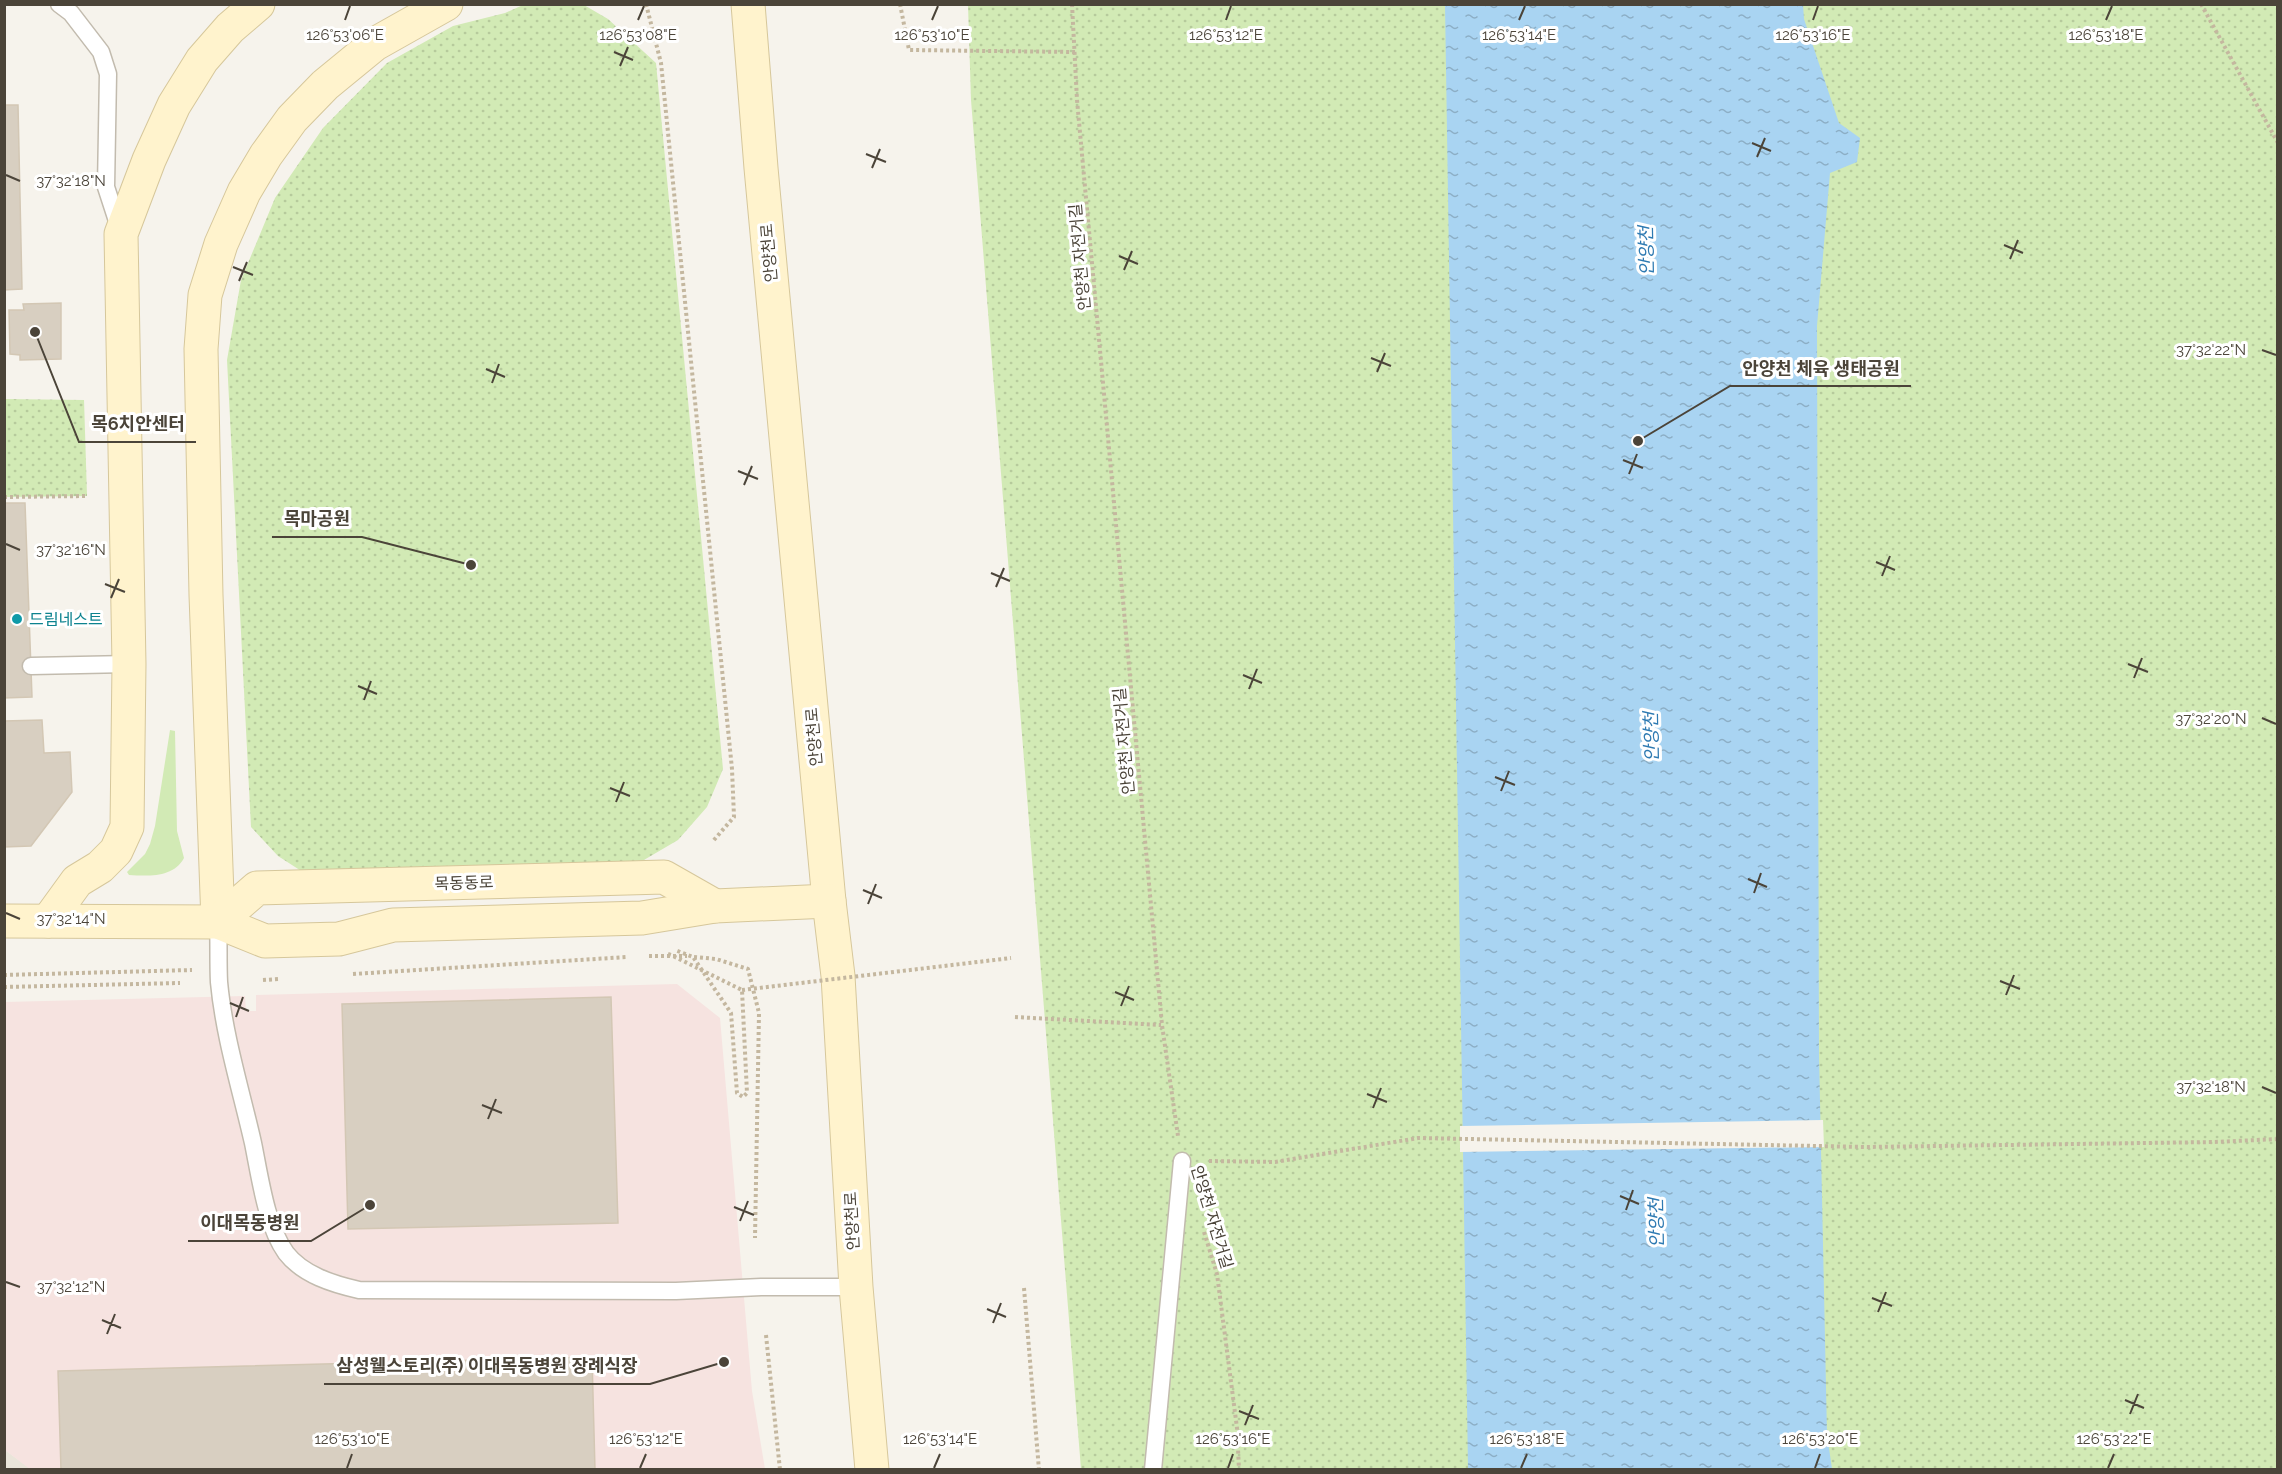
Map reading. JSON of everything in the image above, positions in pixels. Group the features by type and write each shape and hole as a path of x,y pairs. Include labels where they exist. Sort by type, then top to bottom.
{"main road":[{"path":"48,921 77,881 100,867 116,851 127,827 129,664 122,234 149,160 174,105 202,60 230,28 258,4"},
{"path":"218,922 206,595 201,349 205,296 221,244 244,192 266,155 292,119 325,86 375,44 446,4"},
{"name":"안양천로","path":"748,4 760,168 838,976 856,1287 872,1470"},
{"name":"목동동로","path":"218,922 257,888 664,878 715,906"},
{"path":"4,921 218,922 265,941 275,941 339,939 393,924 642,918 715,906 830,901"}],"lane":[{"path":"59,4 71,14 101,52 108,74 106,188 122,234"},
{"path":"31,666 129,664"},
{"path":"218,922 219,981 230,1047 264,1194 274,1228 286,1253 316,1276 358,1290 676,1291 761,1287 856,1287"},
{"path":"1153,1470 1182,1161"}],"path":[{"path":"646,4 661,63 732,770 734,817 713,841"},
{"path":"900,4 909,50 1075,52"},
{"name":"안양천 자전거길","path":"1072,4 1079,123 1162,1025 1182,1161"},
{"path":"2201,4 2277,143"},
{"path":"4,497 87,496"},
{"path":"670,955 742,990 1011,958"},
{"path":"645,956 716,958 748,969 759,1013 755,1238"},
{"path":"346,975 633,957"},
{"path":"693,957 731,1013 736,1093 743,1096 747,1093 742,990"},
{"path":"263,980 287,979"},
{"path":"4,987 180,983"},
{"path":"1015,1017 1162,1025"},
{"path":"1182,1161 1275,1162 1418,1138 1867,1147 2277,1139"},
{"name":"안양천 자전거길","path":"1203,1229 1217,1274 1237,1428 1239,1470"},
{"path":"1024,1288 1038,1470"},
{"path":"766,1335 780,1470"}],"shaded area":[{"path":"677,984 720,1018 752,1391 765,1469 31,1470 5,1450 5,1002 245,996 246,1011 256,1011 256,995"},
{"path":"5,1450 31,1469 5,1469"}],"green space":[{"path":"523,5 584,5 608,19 656,63 723,769 707,807 678,840 632,867 309,876 278,856 251,827 227,360 241,280 275,198 323,128 387,63 453,26 505,13"},
{"path":"968,5 2277,5 2277,1469 1081,1469 971,100"},
{"path":"5,399 84,400 87,496 5,497"},
{"path":"170,730 175,731 177,831 184,858 179,865 167,872 152,875 129,875 127,872 145,854 150,844 155,826"}],"water":[{"name":"안양천","path":"1445,5 1803,5 1804,19 1839,123 1860,138 1857,162 1830,173 1817,326 1819,1054 1827,1434 1832,1469 1468,1469"}],"pier":[{"path":"1823,1120 1824,1147 1460,1152 1460,1126"}],"building":[{"path":"4,105 18,105 22,289 4,290"},
{"path":"61,303 61,359 20,360 20,355 10,354 9,310 24,310 23,304"},
{"name":"드림네스트","path":"4,503 25,503 32,697 4,698"},
{"path":"42,720 44,753 70,752 72,792 31,846 4,847 4,721"},
{"path":"611,997 618,1223 348,1229 342,1004"},
{"path":"592,1357 595,1470 61,1470 58,1371"}],"place":[{"name":"목6치안센터","path":"35,332"},
{"name":"안양천 체육 생태공원","path":"1638,441"},
{"name":"목마공원","path":"471,565"},
{"name":"드림네스트","path":"17,619"},
{"name":"이대목동병원","path":"370,1205"},
{"name":"삼성웰스토리(주) 이대목동병원 장례식장","path":"724,1362"}]}
